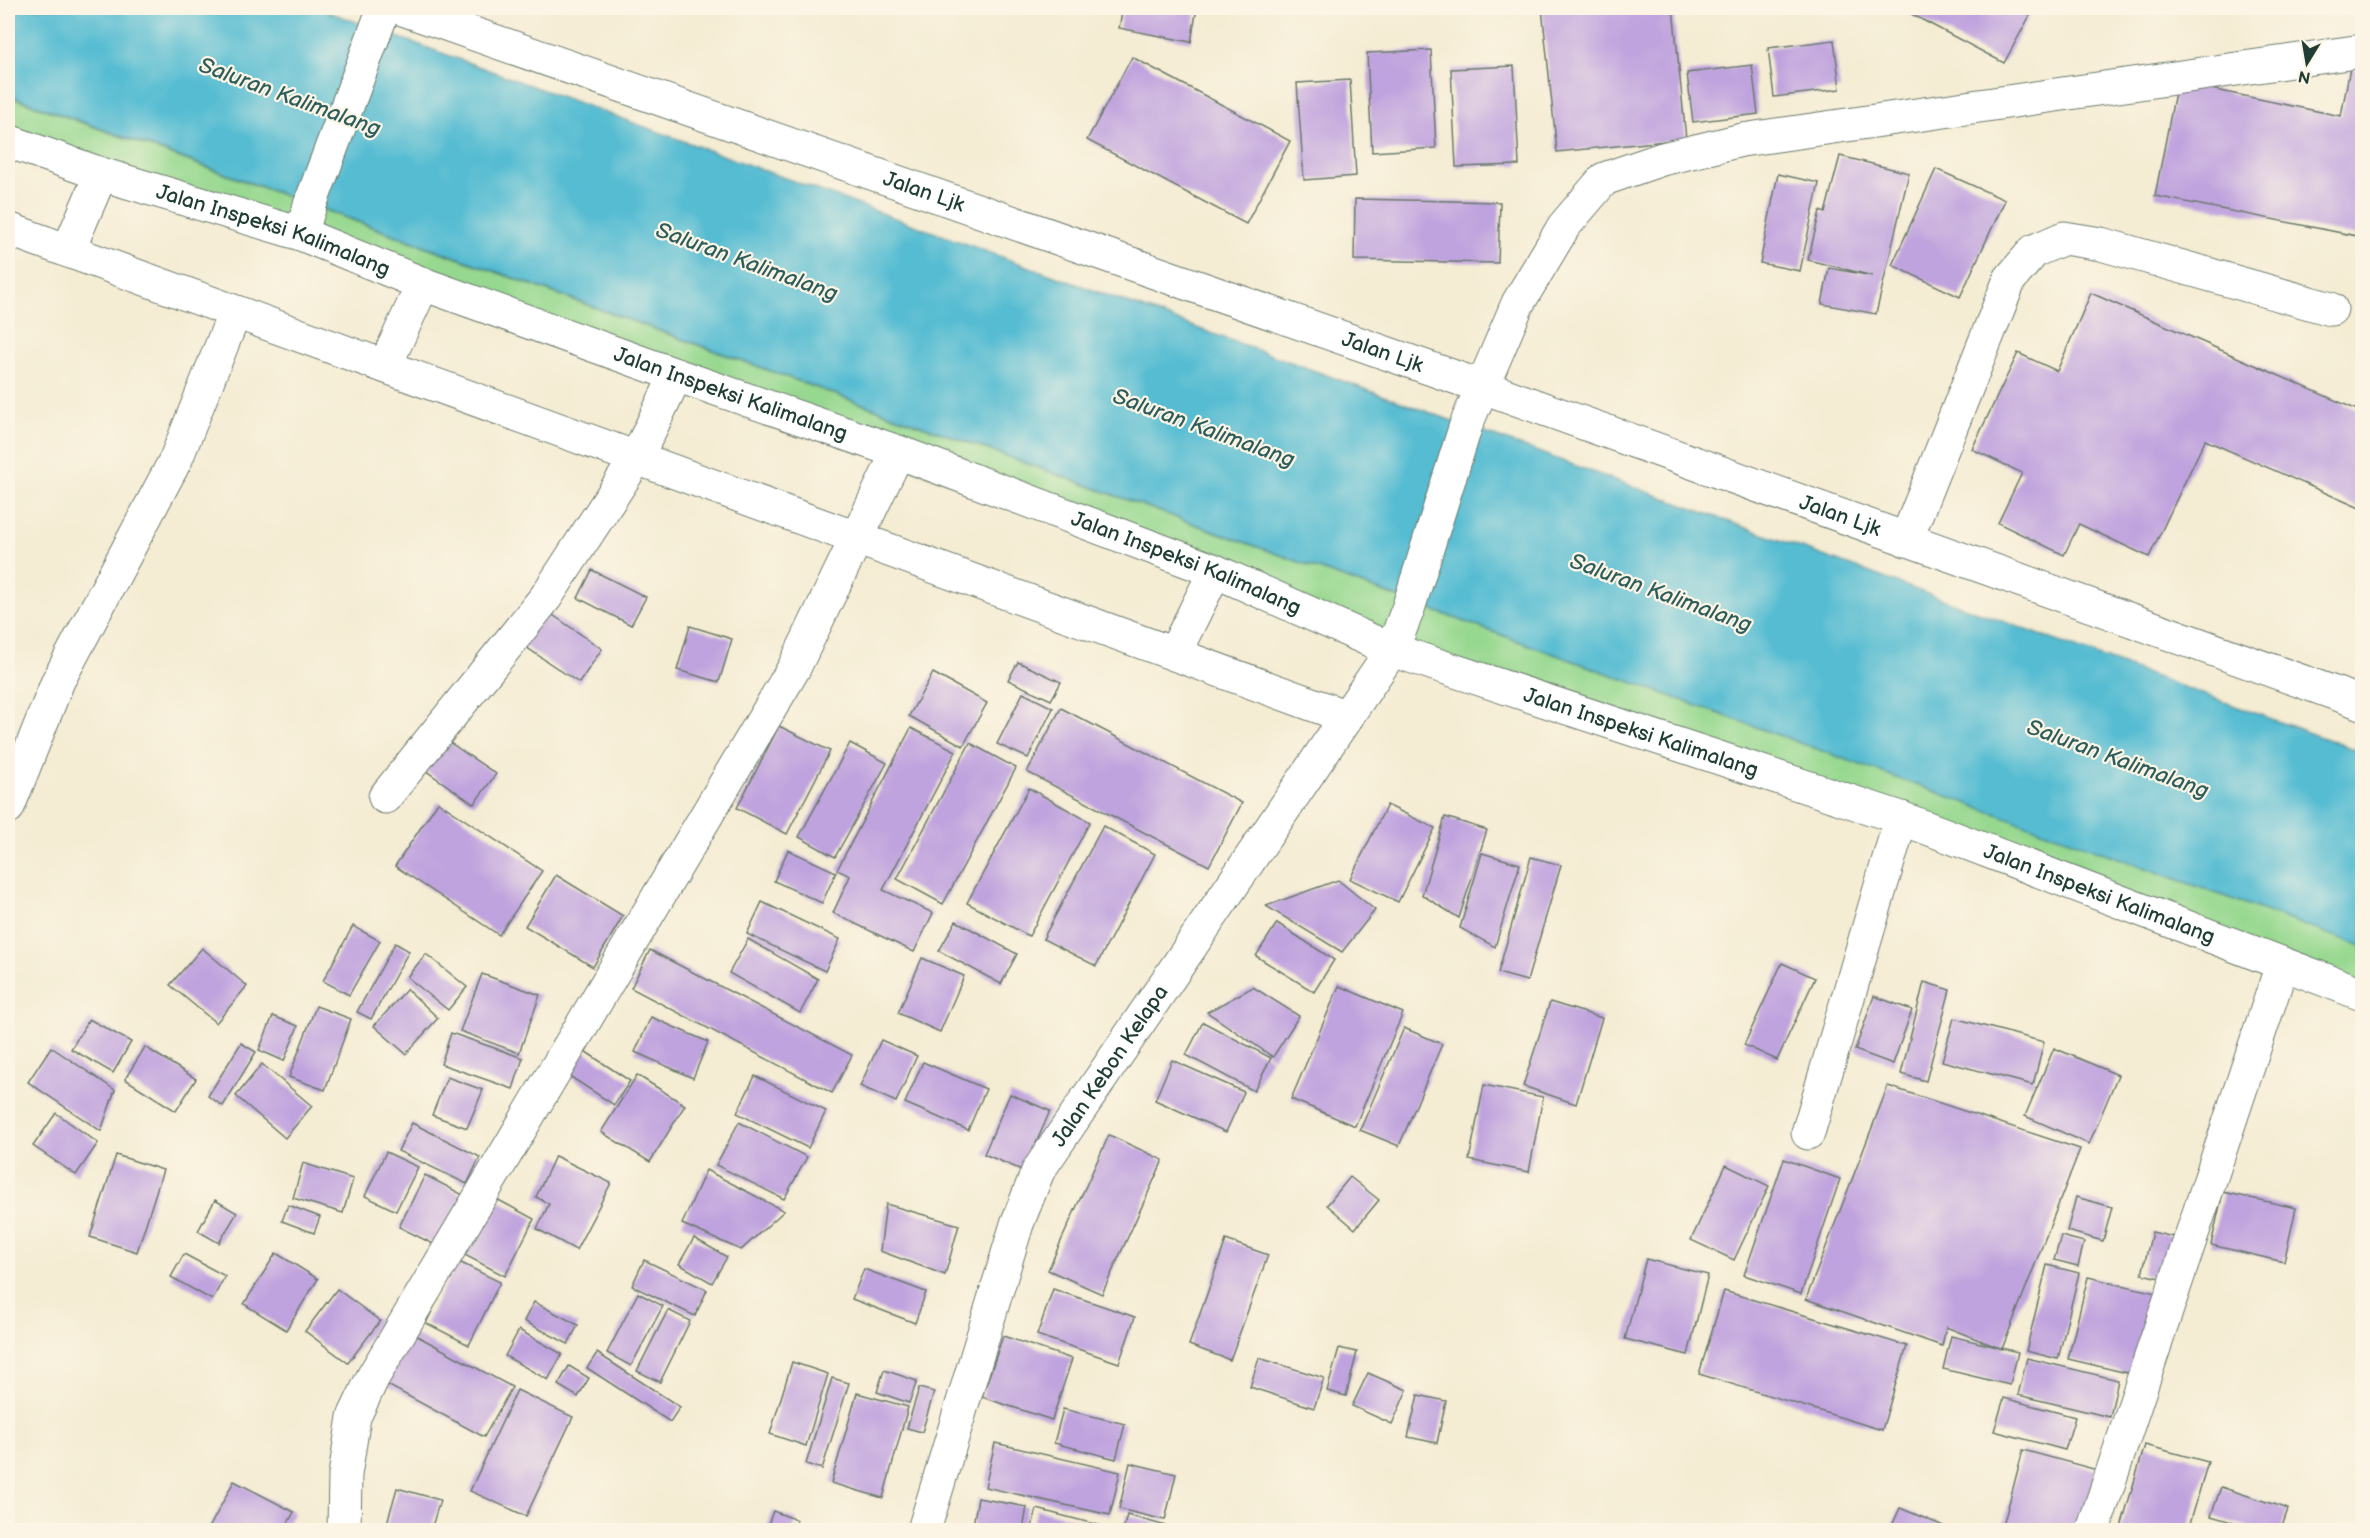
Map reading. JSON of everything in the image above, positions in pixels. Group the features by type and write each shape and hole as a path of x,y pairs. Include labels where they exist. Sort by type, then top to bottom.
{"street":[{"path":"304,224 388,13"},
{"name":"Jalan Ljk","path":"388,13 1483,387 2362,703"},
{"name":"Jalan Kebon Kelapa","path":"924,1530 1017,1224 1038,1171 1392,650 1408,609 1466,425 1518,303 1564,226 1604,179 1662,159 1742,140 2362,51"},
{"name":"Jalan Inspeksi Kalimalang","path":"8,141 102,174 304,224 423,284 898,452 1215,571 1392,650 1900,818 2362,994"},
{"path":"68,251 102,174"},
{"path":"8,229 1347,717"},
{"path":"1906,540 2010,279 2034,251 2064,238 2101,243 2331,309"},
{"path":"385,366 423,284"},
{"path":"8,807 58,681 176,459 235,312"},
{"path":"385,797 546,597 636,459 676,375"},
{"path":"344,1530 345,1475 354,1417 373,1377 794,668 898,452"},
{"path":"1174,654 1215,571"},
{"path":"1808,1133 1900,818"},
{"path":"2093,1530 2282,965"}],"green space":[{"path":"8,96 2362,946 2362,994 8,141"}],"water":[{"name":"Saluran Kalimalang","path":"8,8 318,8 2362,752 2362,946 8,95"}],"building":[{"path":"1123,8 1197,8 1191,42 1119,28"},
{"path":"1542,8 1673,8 1686,139 1557,152"},
{"path":"1900,8 2034,8 2004,63"},
{"path":"1834,40 1840,89 1774,97 1768,48"},
{"path":"1431,50 1436,148 1372,152 1367,53"},
{"path":"1132,57 1290,141 1246,224 1087,140"},
{"path":"1752,65 1758,114 1693,122 1687,73"},
{"path":"1514,66 1519,165 1456,167 1451,69"},
{"path":"2350,68 2362,70 2362,237 2155,196 2177,82 2341,116"},
{"path":"1350,80 1356,176 1304,180 1297,83"},
{"path":"1840,156 1909,173 1876,314 1822,304 1829,268 1873,276 1808,260 1820,211 1825,213"},
{"path":"1936,169 2005,200 1960,297 1892,265"},
{"path":"1778,174 1819,183 1800,271 1760,263"},
{"path":"1355,199 1500,202 1498,263 1354,260"},
{"path":"2091,293 2362,412 2362,509 2205,440 2149,557 2079,524 2064,555 1998,523 2022,473 1972,449 2018,353 2057,371"},
{"path":"592,570 646,597 631,625 578,598"},
{"path":"547,611 602,649 579,683 523,645"},
{"path":"690,626 732,639 719,682 677,670"},
{"path":"1018,662 1061,682 1051,700 1008,680"},
{"path":"933,673 987,703 963,746 909,716"},
{"path":"1023,693 1053,708 1028,758 997,744"},
{"path":"1061,708 1242,803 1209,866 1027,772"},
{"path":"779,726 830,751 787,834 737,808"},
{"path":"911,728 956,751 883,890 933,913 914,952 833,913 850,876 837,870"},
{"path":"440,736 496,774 474,804 419,766"},
{"path":"850,743 887,763 835,857 799,837"},
{"path":"970,743 1016,768 943,904 897,879"},
{"path":"1029,788 1090,822 1029,936 967,903"},
{"path":"438,802 542,871 499,935 395,866"},
{"path":"1387,805 1435,828 1398,902 1350,879"},
{"path":"1445,817 1487,830 1459,918 1422,895"},
{"path":"1103,826 1155,854 1096,966 1043,939"},
{"path":"788,850 836,872 822,903 774,881"},
{"path":"1482,853 1520,864 1495,947 1460,928"},
{"path":"1531,857 1561,865 1527,981 1498,973"},
{"path":"556,875 623,916 593,967 525,926"},
{"path":"1338,880 1375,910 1342,952 1266,906"},
{"path":"762,902 840,939 825,971 747,934"},
{"path":"956,921 1017,954 1001,984 939,951"},
{"path":"1277,923 1334,960 1314,992 1256,956"},
{"path":"353,926 380,941 349,995 323,981"},
{"path":"748,939 818,979 800,1013 729,973"},
{"path":"395,943 409,951 371,1019 357,1012"},
{"path":"202,948 247,986 216,1023 170,985"},
{"path":"650,950 852,1055 832,1093 631,988"},
{"path":"426,954 467,987 448,1010 407,977"},
{"path":"922,958 964,976 940,1032 898,1013"},
{"path":"1782,963 1815,978 1777,1060 1744,1045"},
{"path":"482,974 540,995 519,1053 460,1031"},
{"path":"1924,982 1950,990 1926,1081 1901,1074"},
{"path":"1339,986 1403,1013 1355,1126 1291,1099"},
{"path":"1253,987 1299,1016 1273,1057 1207,1012"},
{"path":"407,989 438,1018 406,1054 374,1026"},
{"path":"1874,996 1912,1010 1893,1064 1855,1050"},
{"path":"1550,1002 1602,1018 1576,1104 1523,1086"},
{"path":"316,1006 351,1019 325,1090 289,1077"},
{"path":"273,1016 298,1026 284,1061 259,1050"},
{"path":"651,1017 708,1042 693,1078 635,1052"},
{"path":"1954,1018 2044,1042 2033,1085 1942,1061"},
{"path":"89,1019 131,1042 113,1073 71,1049"},
{"path":"1203,1022 1271,1058 1254,1091 1186,1055"},
{"path":"1404,1028 1442,1044 1399,1146 1360,1130"},
{"path":"451,1033 523,1058 513,1089 441,1064"},
{"path":"881,1040 917,1056 896,1102 860,1086"},
{"path":"241,1043 256,1052 223,1106 208,1096"},
{"path":"574,1044 630,1081 614,1105 557,1068"},
{"path":"51,1047 115,1090 101,1131 28,1082"},
{"path":"145,1047 196,1079 176,1111 125,1079"},
{"path":"2054,1048 2118,1075 2089,1144 2025,1116"},
{"path":"1172,1060 1244,1092 1226,1132 1155,1100"},
{"path":"923,1062 986,1089 968,1130 905,1103"},
{"path":"262,1064 312,1106 285,1138 236,1096"},
{"path":"637,1075 685,1105 650,1162 601,1132"},
{"path":"755,1076 826,1111 808,1148 737,1113"},
{"path":"447,1077 483,1090 467,1128 432,1115"},
{"path":"1484,1085 1543,1097 1529,1172 1469,1160"},
{"path":"1888,1086 2080,1149 2002,1349 1946,1327 1942,1346 1806,1299"},
{"path":"1010,1094 1050,1111 1024,1171 984,1154"},
{"path":"56,1113 98,1143 76,1175 33,1146"},
{"path":"739,1122 807,1157 784,1199 716,1165"},
{"path":"412,1123 480,1157 467,1184 398,1151"},
{"path":"1109,1135 1163,1160 1102,1294 1048,1270"},
{"path":"386,1152 418,1167 396,1211 365,1196"},
{"path":"116,1155 163,1170 137,1252 90,1237"},
{"path":"555,1156 611,1183 576,1250 537,1229 549,1204 536,1197"},
{"path":"1784,1159 1840,1179 1801,1294 1744,1275"},
{"path":"303,1163 353,1179 343,1213 293,1198"},
{"path":"1726,1165 1769,1186 1734,1260 1691,1240"},
{"path":"706,1170 784,1211 741,1250 682,1224"},
{"path":"425,1175 465,1196 439,1247 399,1227"},
{"path":"1350,1177 1379,1200 1355,1229 1327,1205"},
{"path":"2223,1192 2296,1208 2284,1262 2211,1245"},
{"path":"489,1195 534,1219 505,1276 459,1252"},
{"path":"2076,1197 2112,1207 2103,1241 2067,1231"},
{"path":"215,1200 237,1213 219,1243 198,1231"},
{"path":"886,1204 959,1225 945,1275 880,1251"},
{"path":"288,1205 320,1217 314,1233 282,1221"},
{"path":"2152,1232 2178,1238 2168,1280 2142,1274"},
{"path":"2061,1236 2084,1242 2078,1266 2054,1260"},
{"path":"694,1238 727,1257 712,1283 679,1264"},
{"path":"1226,1240 1268,1255 1230,1360 1189,1345"},
{"path":"276,1253 318,1279 286,1330 244,1304"},
{"path":"184,1254 225,1276 212,1300 171,1277"},
{"path":"1646,1259 1708,1275 1688,1355 1625,1339"},
{"path":"644,1260 707,1290 695,1316 632,1286"},
{"path":"457,1261 500,1282 469,1345 426,1323"},
{"path":"2047,1265 2079,1273 2058,1359 2026,1351"},
{"path":"864,1269 926,1292 915,1323 852,1299"},
{"path":"2088,1277 2164,1295 2144,1377 2068,1359"},
{"path":"337,1289 380,1321 348,1363 305,1331"},
{"path":"1053,1289 1135,1317 1119,1363 1037,1335"},
{"path":"1724,1291 1907,1346 1882,1430 1699,1374"},
{"path":"638,1293 663,1306 631,1366 607,1353"},
{"path":"534,1302 578,1325 568,1344 524,1321"},
{"path":"668,1310 690,1321 660,1382 637,1371"},
{"path":"519,1330 562,1354 548,1380 505,1356"},
{"path":"408,1331 512,1387 484,1437 380,1381"},
{"path":"1003,1336 1072,1359 1052,1420 982,1397"},
{"path":"1951,1336 2018,1352 2010,1385 1943,1369"},
{"path":"1339,1348 1357,1352 1346,1396 1327,1391"},
{"path":"597,1353 680,1407 670,1422 587,1368"},
{"path":"1259,1358 1324,1378 1314,1408 1250,1387"},
{"path":"2027,1358 2118,1380 2110,1417 2018,1395"},
{"path":"792,1362 828,1374 806,1446 770,1434"},
{"path":"569,1366 589,1378 578,1397 558,1385"},
{"path":"884,1370 917,1381 909,1403 877,1392"},
{"path":"1368,1373 1407,1390 1392,1424 1352,1406"},
{"path":"832,1378 849,1383 822,1469 806,1464"},
{"path":"919,1388 934,1392 922,1432 907,1428"},
{"path":"517,1390 573,1417 526,1516 470,1491"},
{"path":"857,1393 908,1407 883,1498 831,1483"},
{"path":"1418,1395 1446,1401 1437,1443 1408,1437"},
{"path":"2004,1398 2075,1417 2065,1450 1994,1431"},
{"path":"1063,1409 1125,1424 1116,1459 1054,1443"},
{"path":"995,1443 1120,1472 1110,1515 985,1487"},
{"path":"2145,1445 2208,1462 2188,1530 2120,1530"},
{"path":"2023,1450 2101,1471 2085,1530 2002,1530"},
{"path":"1130,1463 1176,1474 1165,1520 1119,1509"},
{"path":"234,1481 294,1512 284,1530 208,1530"},
{"path":"2221,1487 2288,1509 2281,1530 2259,1530 2211,1516"},
{"path":"397,1488 440,1500 431,1530 385,1530"},
{"path":"978,1498 1027,1507 1023,1530 972,1530"},
{"path":"1900,1508 1953,1530 1890,1530"},
{"path":"1037,1509 1106,1527 1105,1530 1031,1530"},
{"path":"773,1511 797,1520 793,1530 766,1530"},
{"path":"1127,1515 1173,1528 1173,1530 1123,1530"}]}
